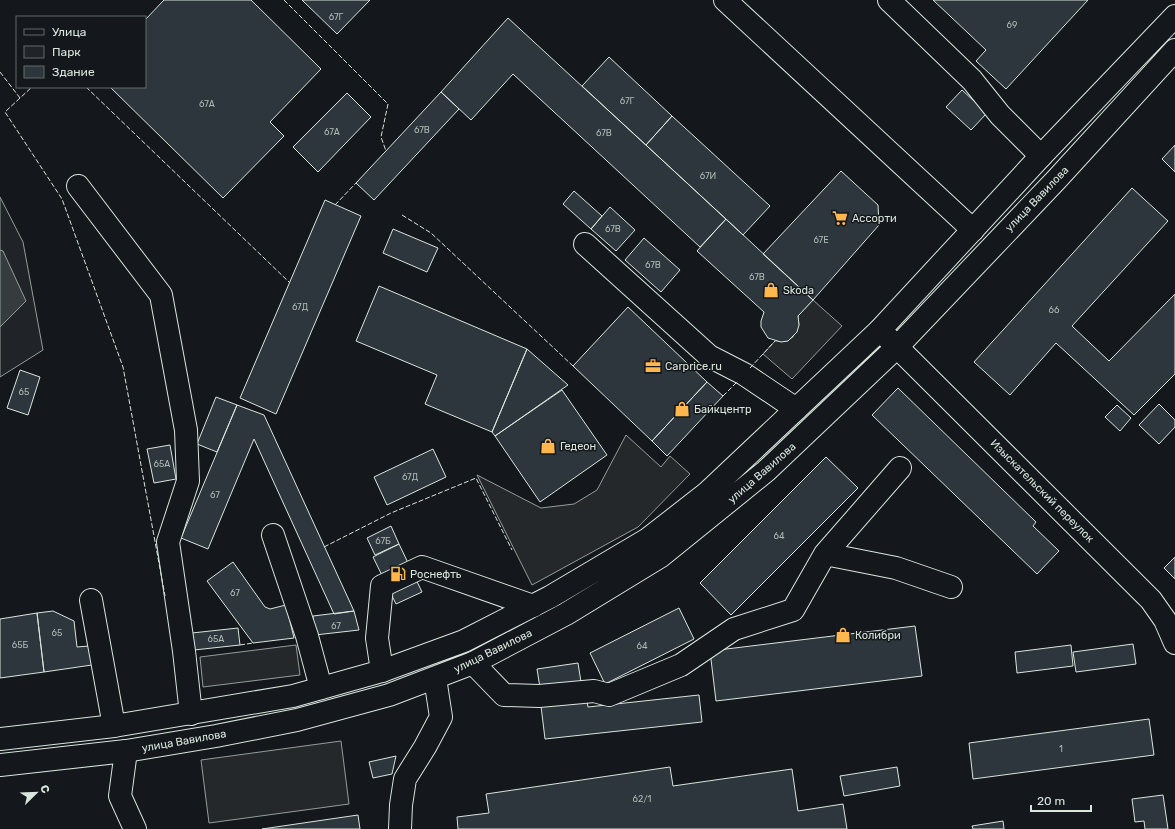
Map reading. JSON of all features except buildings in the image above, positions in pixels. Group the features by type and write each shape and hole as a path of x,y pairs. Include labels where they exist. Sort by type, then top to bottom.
{"main road":[{"path":"726,0 973,230"},
{"path":"889,0 972,80 1000,115 1042,156"},
{"name":"улица Вавилова","path":"0,739 114,726 293,696 382,671 464,641 532,606 648,539 707,493 880,330 1175,16"},
{"name":"улица Вавилова","path":"0,765 126,751 216,736 297,720 389,695 435,678 473,663 566,614 661,556 766,471 898,346 1057,179 1175,50"},
{"path":"78,186 161,295 186,430 188,481 168,542 184,651 191,714"},
{"path":"585,244 709,356 744,374 796,409"},
{"path":"880,330 898,346"},
{"name":"Изыскательский переулок","path":"898,346 1150,600 1165,620 1175,643"},
{"path":"473,663 504,694 540,696 594,691 609,695 681,665 734,629 793,610 826,554 900,468"},
{"path":"273,535 307,636 321,688"},
{"path":"826,554 896,568 951,587"},
{"path":"382,671 377,638 382,586 422,567 532,606"},
{"path":"91,600 114,726"},
{"path":"400,829 401,806 405,779 425,747 441,717 435,678"},
{"path":"126,751 120,796 135,829"}],"green space":[{"path":"0,197 23,242 43,350 0,377"}],"shaded area":[{"path":"0,250 3,251 26,301 0,327"},
{"path":"813,300 842,326 792,379 763,354 775,341 787,341 793,337 799,325 798,316"},
{"path":"626,435 661,467 670,456 690,474 638,527 532,585 477,475 541,508 574,504 597,490"},
{"path":"296,645 300,675 203,687 200,657"},
{"path":"341,741 349,804 209,823 201,760"}],"fence":[{"path":"284,0 388,104 381,137 386,151"},
{"path":"0,72 20,98 31,88"},
{"path":"87,88 289,282"},
{"path":"20,98 5,112 62,199 123,367 165,596"},
{"path":"335,205 356,183"},
{"path":"402,215 431,233 573,366"},
{"path":"750,368 775,341"},
{"path":"723,396 738,381"},
{"path":"324,547 391,513 476,478 512,550"},
{"path":"240,645 253,643"}],"place":[{"name":"Ассорти","path":"840,218"},
{"name":"Skoda","path":"771,290"},
{"name":"Carprice.ru","path":"653,366"},
{"name":"Байкцентр","path":"682,409"},
{"name":"Гедеон","path":"548,446"},
{"name":"Роснефть","path":"398,574"},
{"name":"Колибри","path":"843,635"}]}
